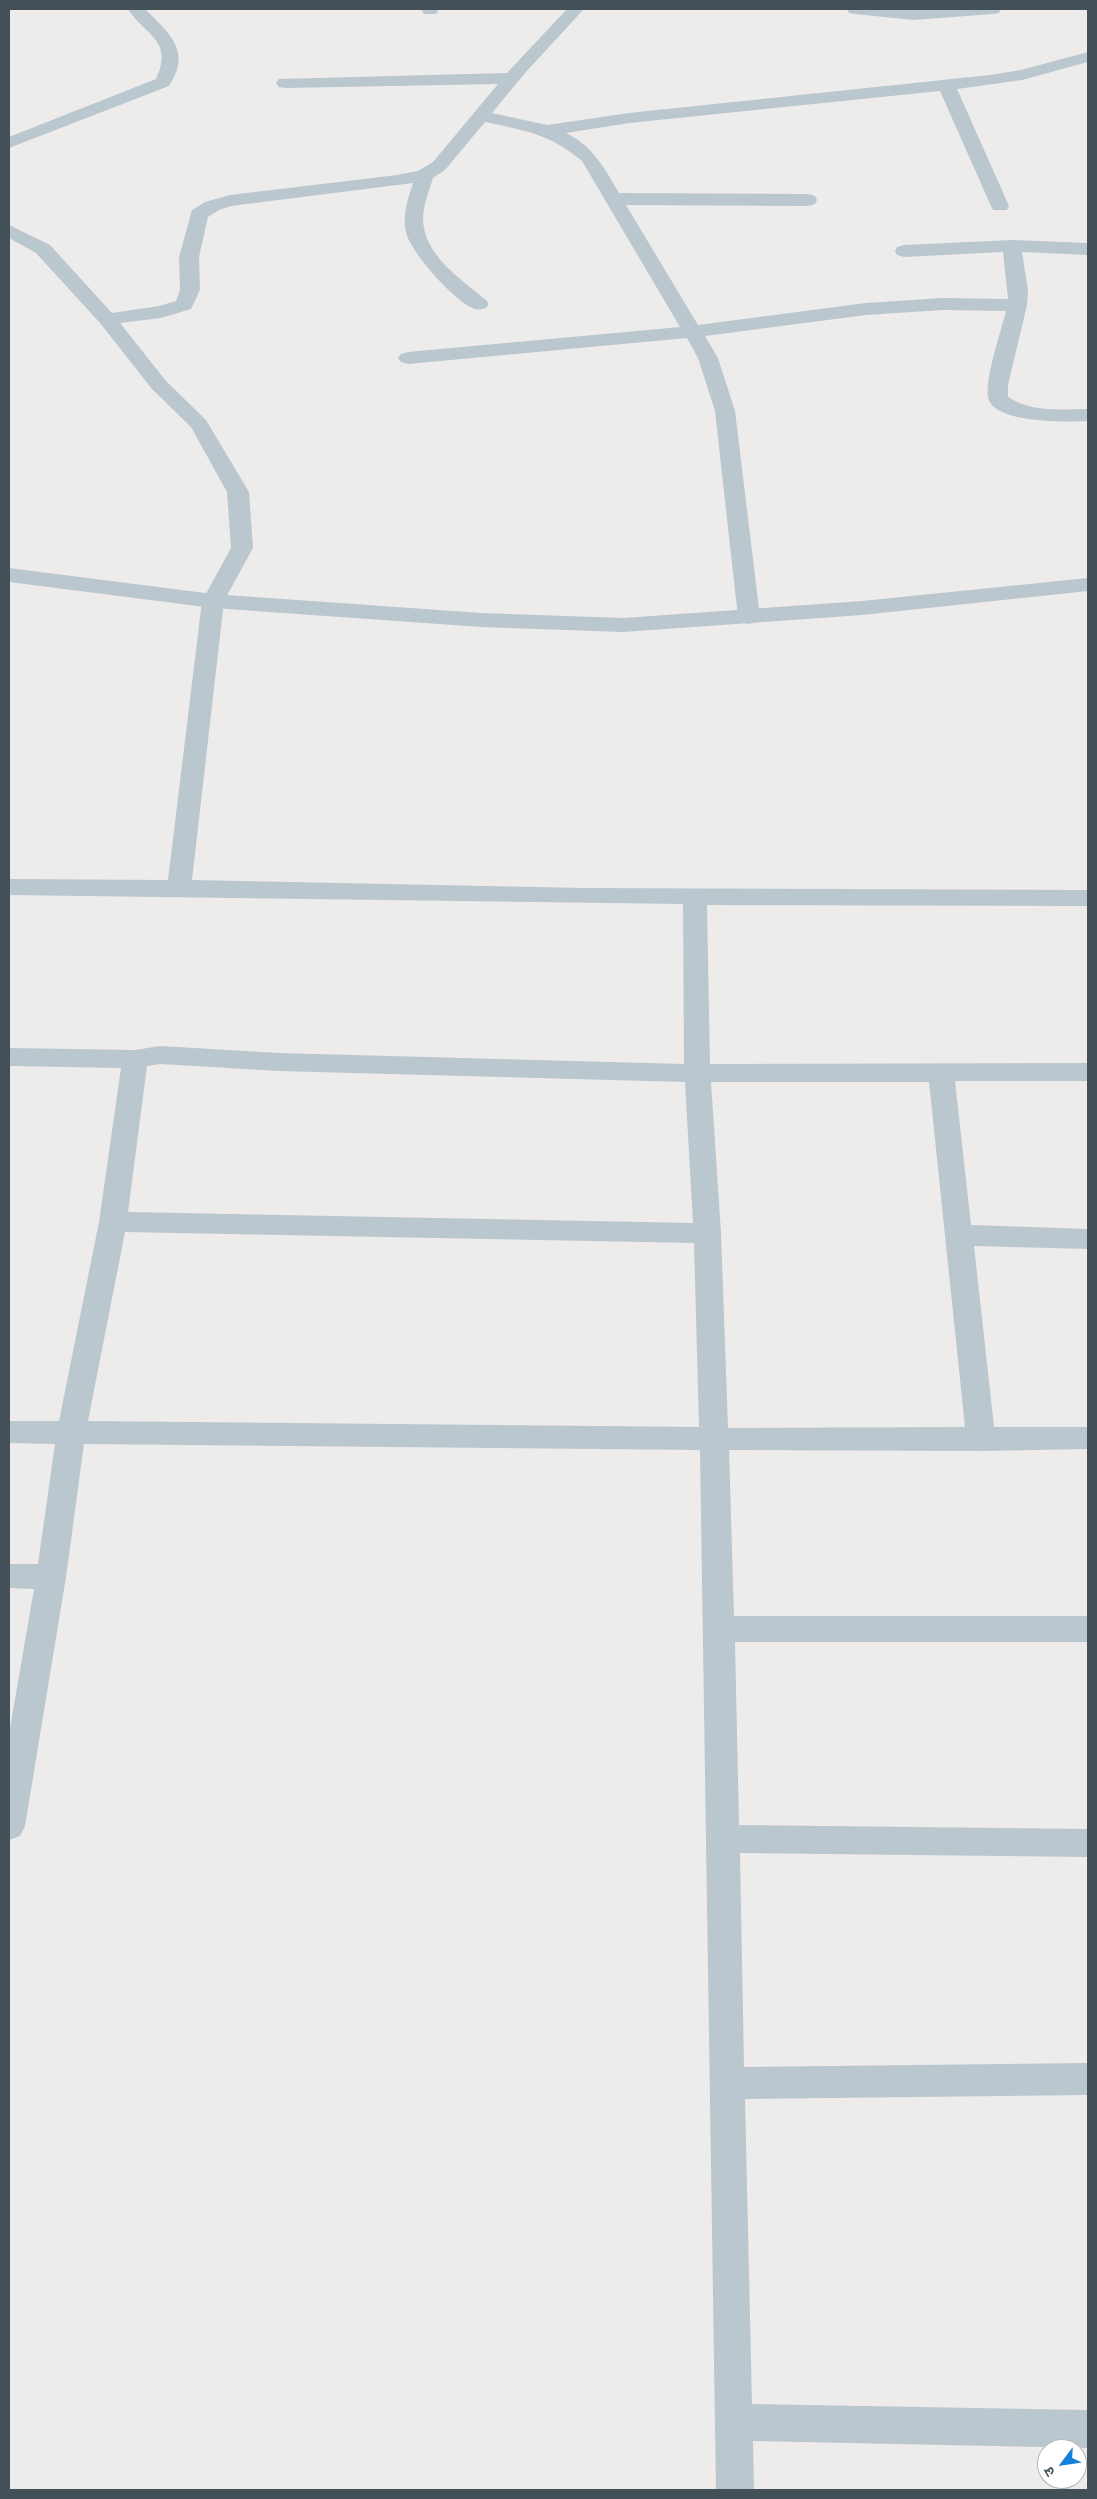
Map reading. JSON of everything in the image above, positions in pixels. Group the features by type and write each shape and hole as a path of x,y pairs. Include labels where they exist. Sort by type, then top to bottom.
{"street":[{"path":"9,143 142,92 163,82 168,72 170,58 166,39 136,9"},
{"path":"107,319 161,312 184,305 190,290 189,257 199,214 212,206 230,201 397,181 424,175 440,166 512,78 576,9"},
{"path":"855,9 913,12 994,9"},
{"path":"547,130 629,118 1022,75 1088,57"},
{"path":"285,83 512,78"},
{"path":"946,84 1000,206"},
{"path":"482,116 547,130 569,141 588,158 708,358 725,411 749,617"},
{"path":"424,175 413,220 415,235 423,252 479,304"},
{"path":"613,199 808,200"},
{"path":"9,231 43,249 107,319 159,385 199,424 238,492 242,548 213,600 179,888"},
{"path":"1012,246 1018,290 998,385 998,399 1010,408 1029,415 1088,415"},
{"path":"904,252 1012,246 1088,249"},
{"path":"408,358 693,332 866,309 943,304 1016,305"},
{"path":"9,575 213,600 481,620 623,625 862,608 1088,585"},
{"path":"9,887 695,896 1088,898"},
{"path":"695,896 696,1073 707,1233 719,1629 735,2490"},
{"path":"9,1057 135,1059 160,1054 279,1062 696,1073 1088,1072"},
{"path":"9,1826 51,1577 71,1434 113,1222 135,1059"},
{"path":"941,1072 981,1440"},
{"path":"113,1222 707,1233"},
{"path":"958,1234 1088,1240"},
{"path":"9,1432 714,1439 981,1440 1088,1438"},
{"path":"9,1576 51,1577"},
{"path":"719,1629 1088,1629"},
{"path":"723,1839 1088,1843"},
{"path":"727,2083 1088,2079"},
{"path":"734,2422 1088,2429"}]}
